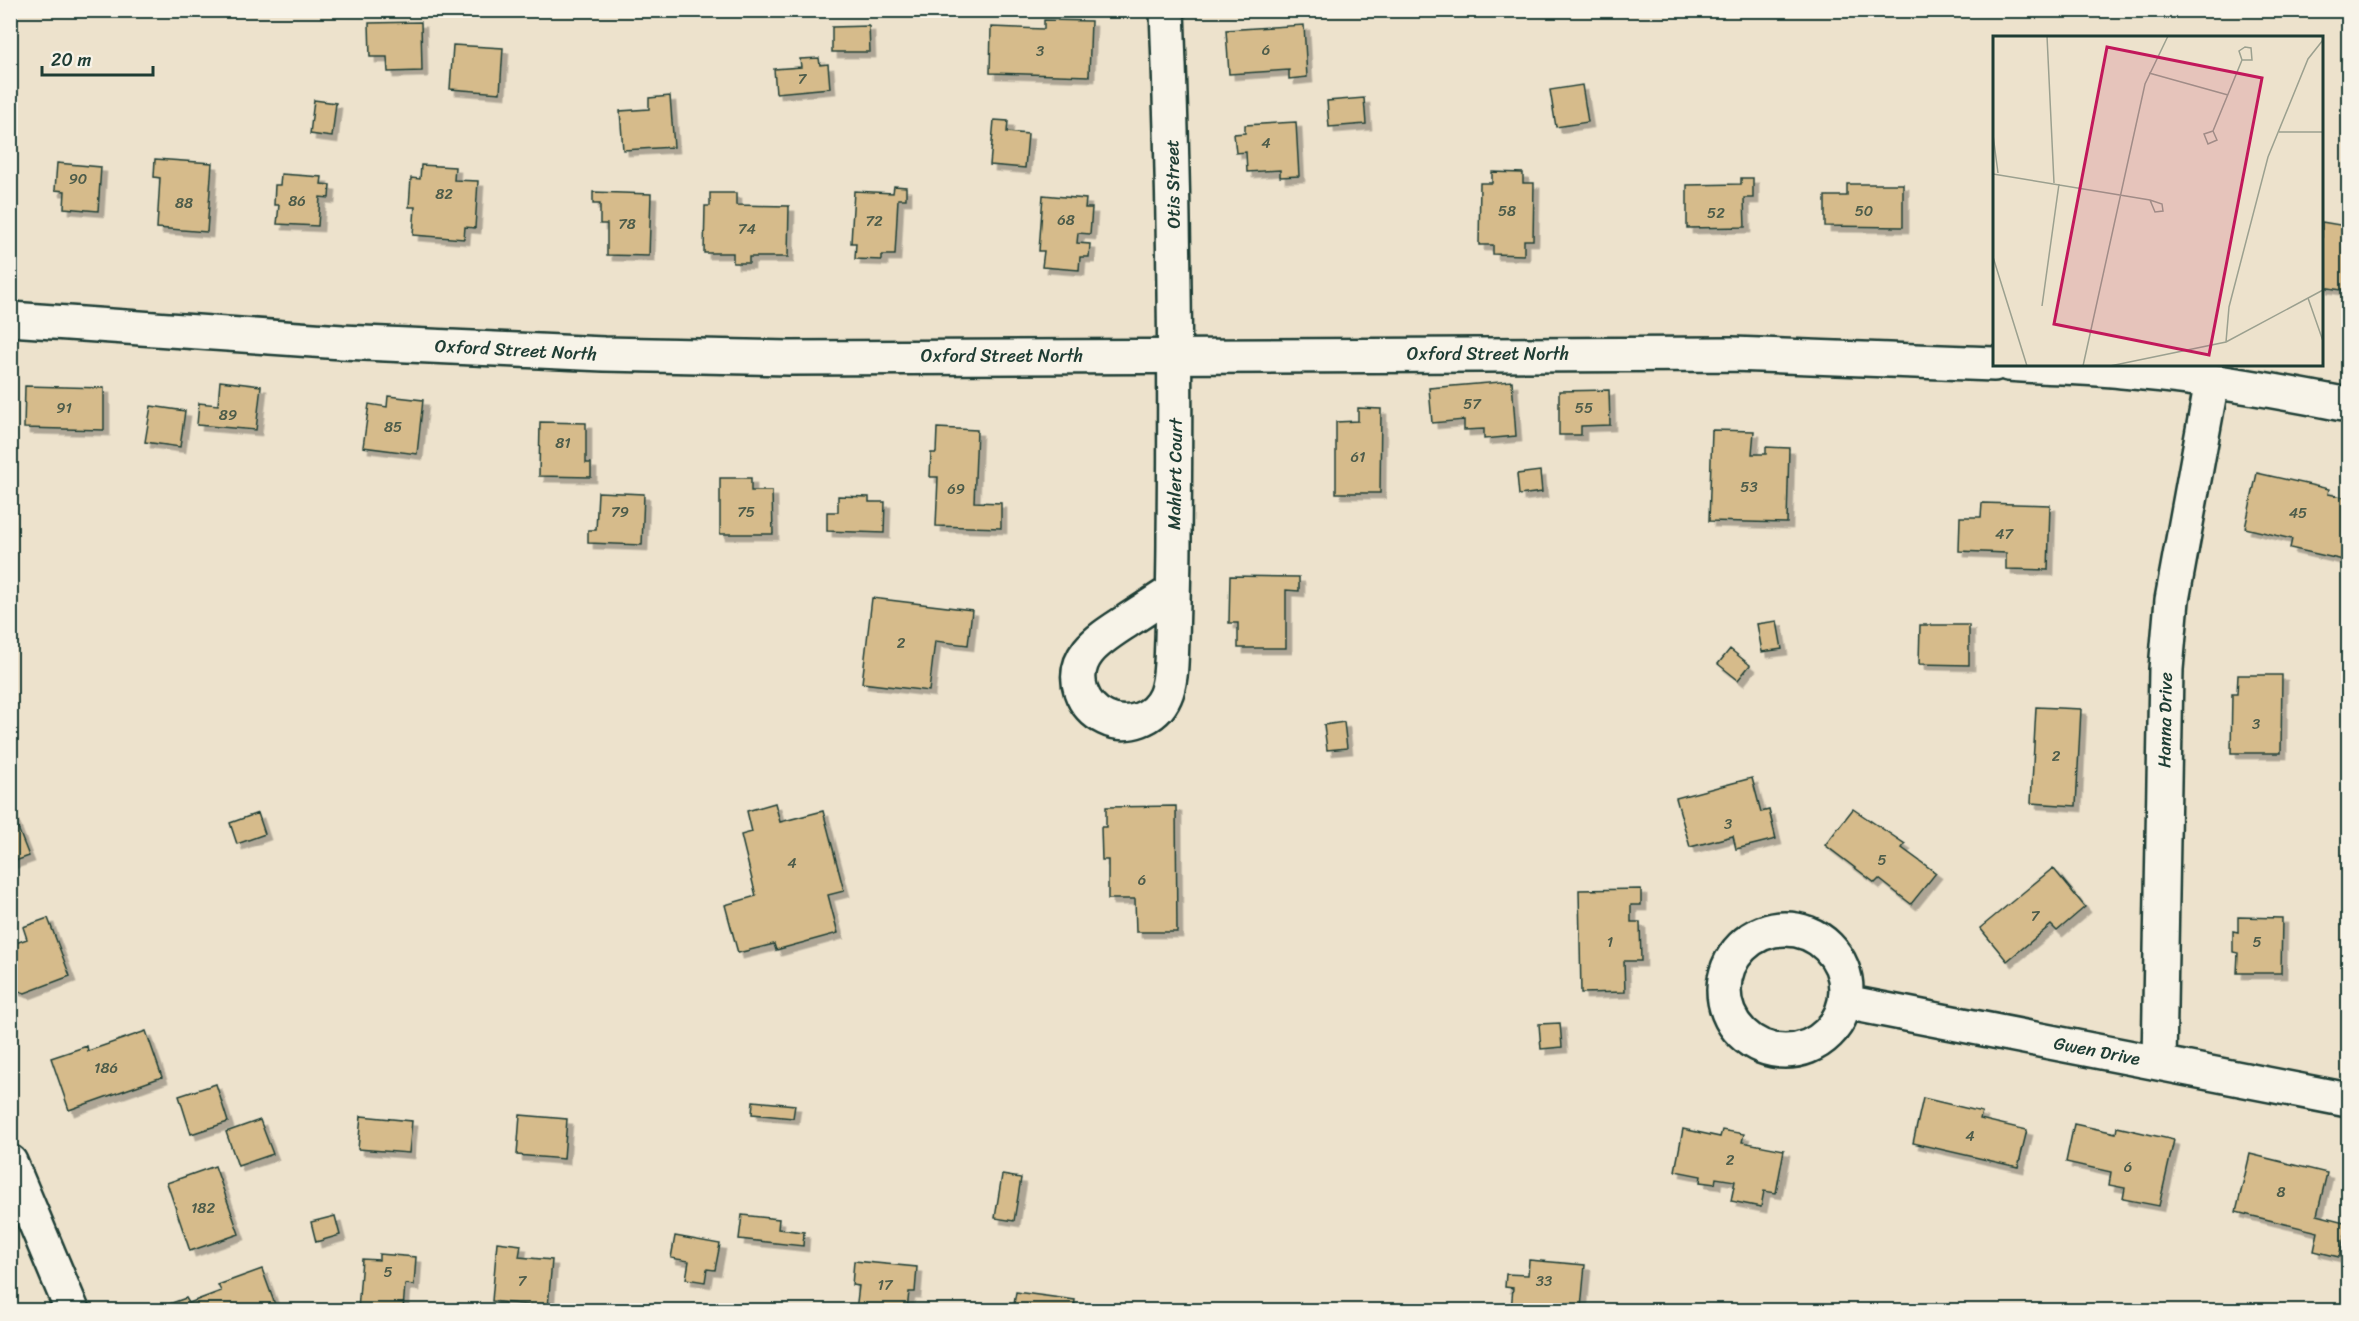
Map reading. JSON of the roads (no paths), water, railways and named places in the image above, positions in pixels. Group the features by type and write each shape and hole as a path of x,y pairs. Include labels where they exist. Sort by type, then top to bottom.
{"street":[{"name":"Otis Street","path":"1167,10 1173,163 1176,357"},
{"name":"Oxford Street North","path":"10,319 342,342 604,354 789,358 1732,354 1993,364"},
{"name":"Mahlert Court","path":"1173,591 1176,357"},
{"path":"2046,366 2121,370 2212,381 2349,405"},
{"name":"Hanna Drive","path":"2159,1063 2166,669 2172,600 2212,381"},
{"name":"Gwen Drive","path":"1845,1002 2349,1100"},
{"path":"10,1162 72,1311"}]}
